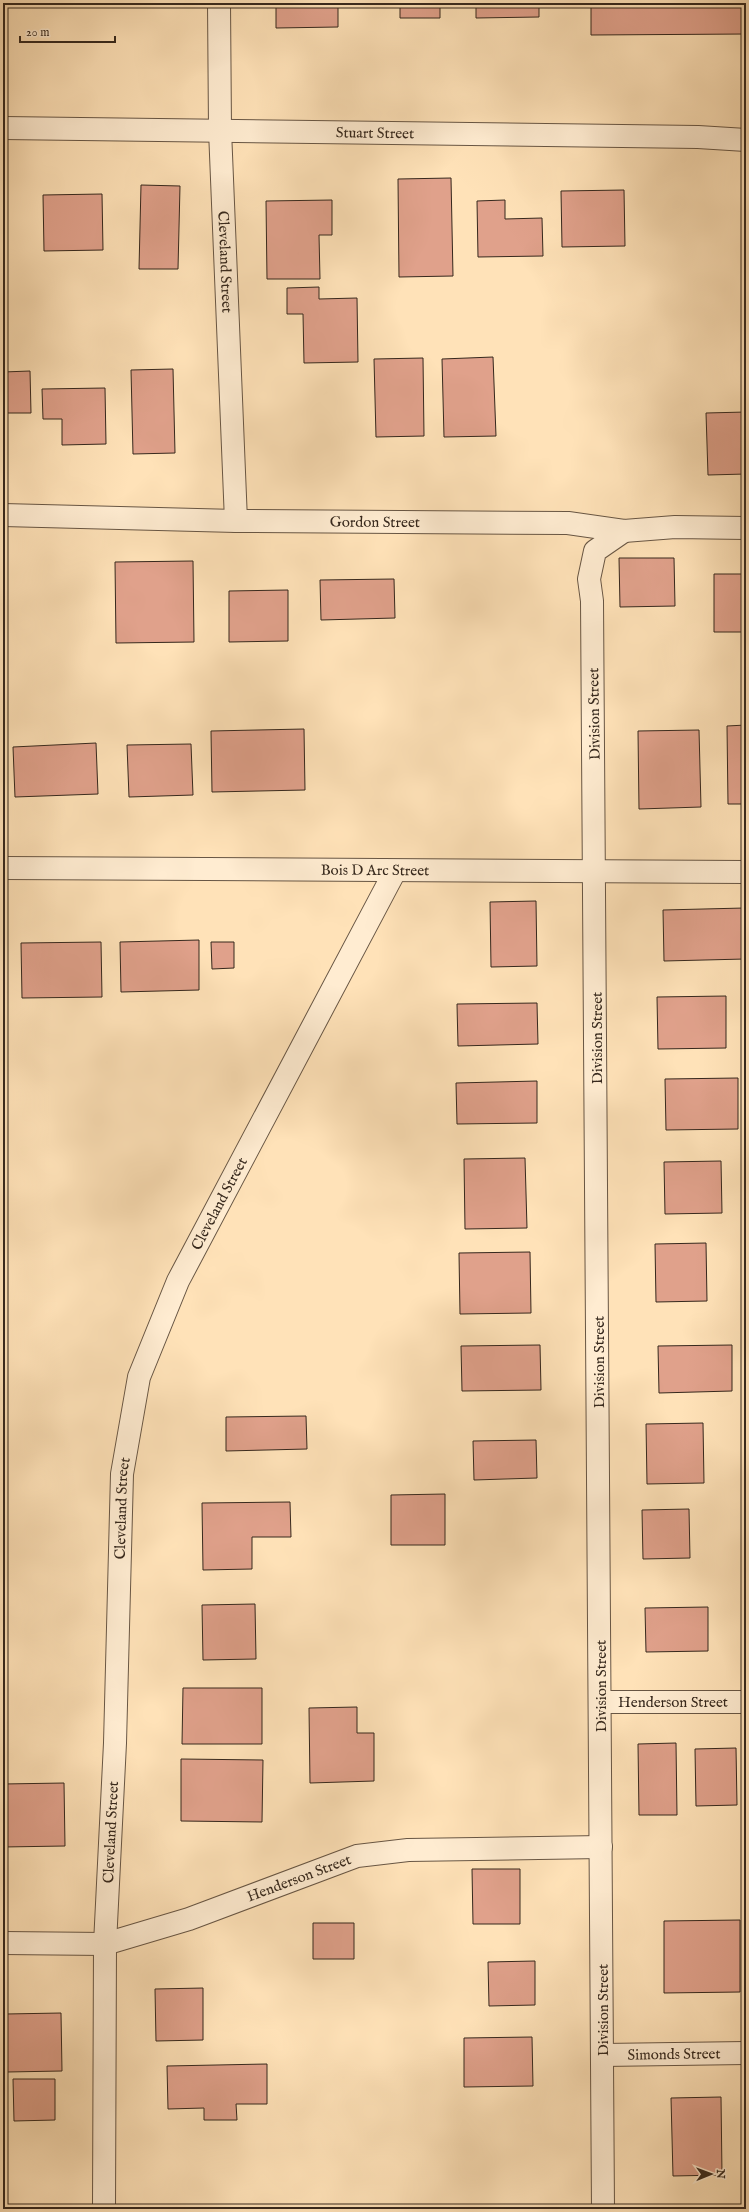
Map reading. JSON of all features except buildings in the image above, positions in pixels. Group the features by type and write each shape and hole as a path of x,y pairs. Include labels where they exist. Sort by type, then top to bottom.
{"street":[{"name":"Cleveland Street","path":"219,3 220,130 236,521"},
{"name":"Stuart Street","path":"3,128 698,137 746,140"},
{"name":"Gordon Street","path":"3,515 236,521 568,523 624,531 675,527 746,528"},
{"name":"Division Street","path":"603,2209 595,871 592,601 589,579 595,551 624,531"},
{"name":"Bois D Arc Street","path":"3,868 746,872"},
{"name":"Cleveland Street","path":"104,2209 104,1944 115,1742 122,1474 139,1377 178,1281 394,871"},
{"name":"Henderson Street","path":"601,1702 746,1702"},
{"name":"Henderson Street","path":"3,1943 104,1944 189,1919 357,1856 408,1850 601,1847"},
{"name":"Simonds Street","path":"603,2055 746,2053"}]}
